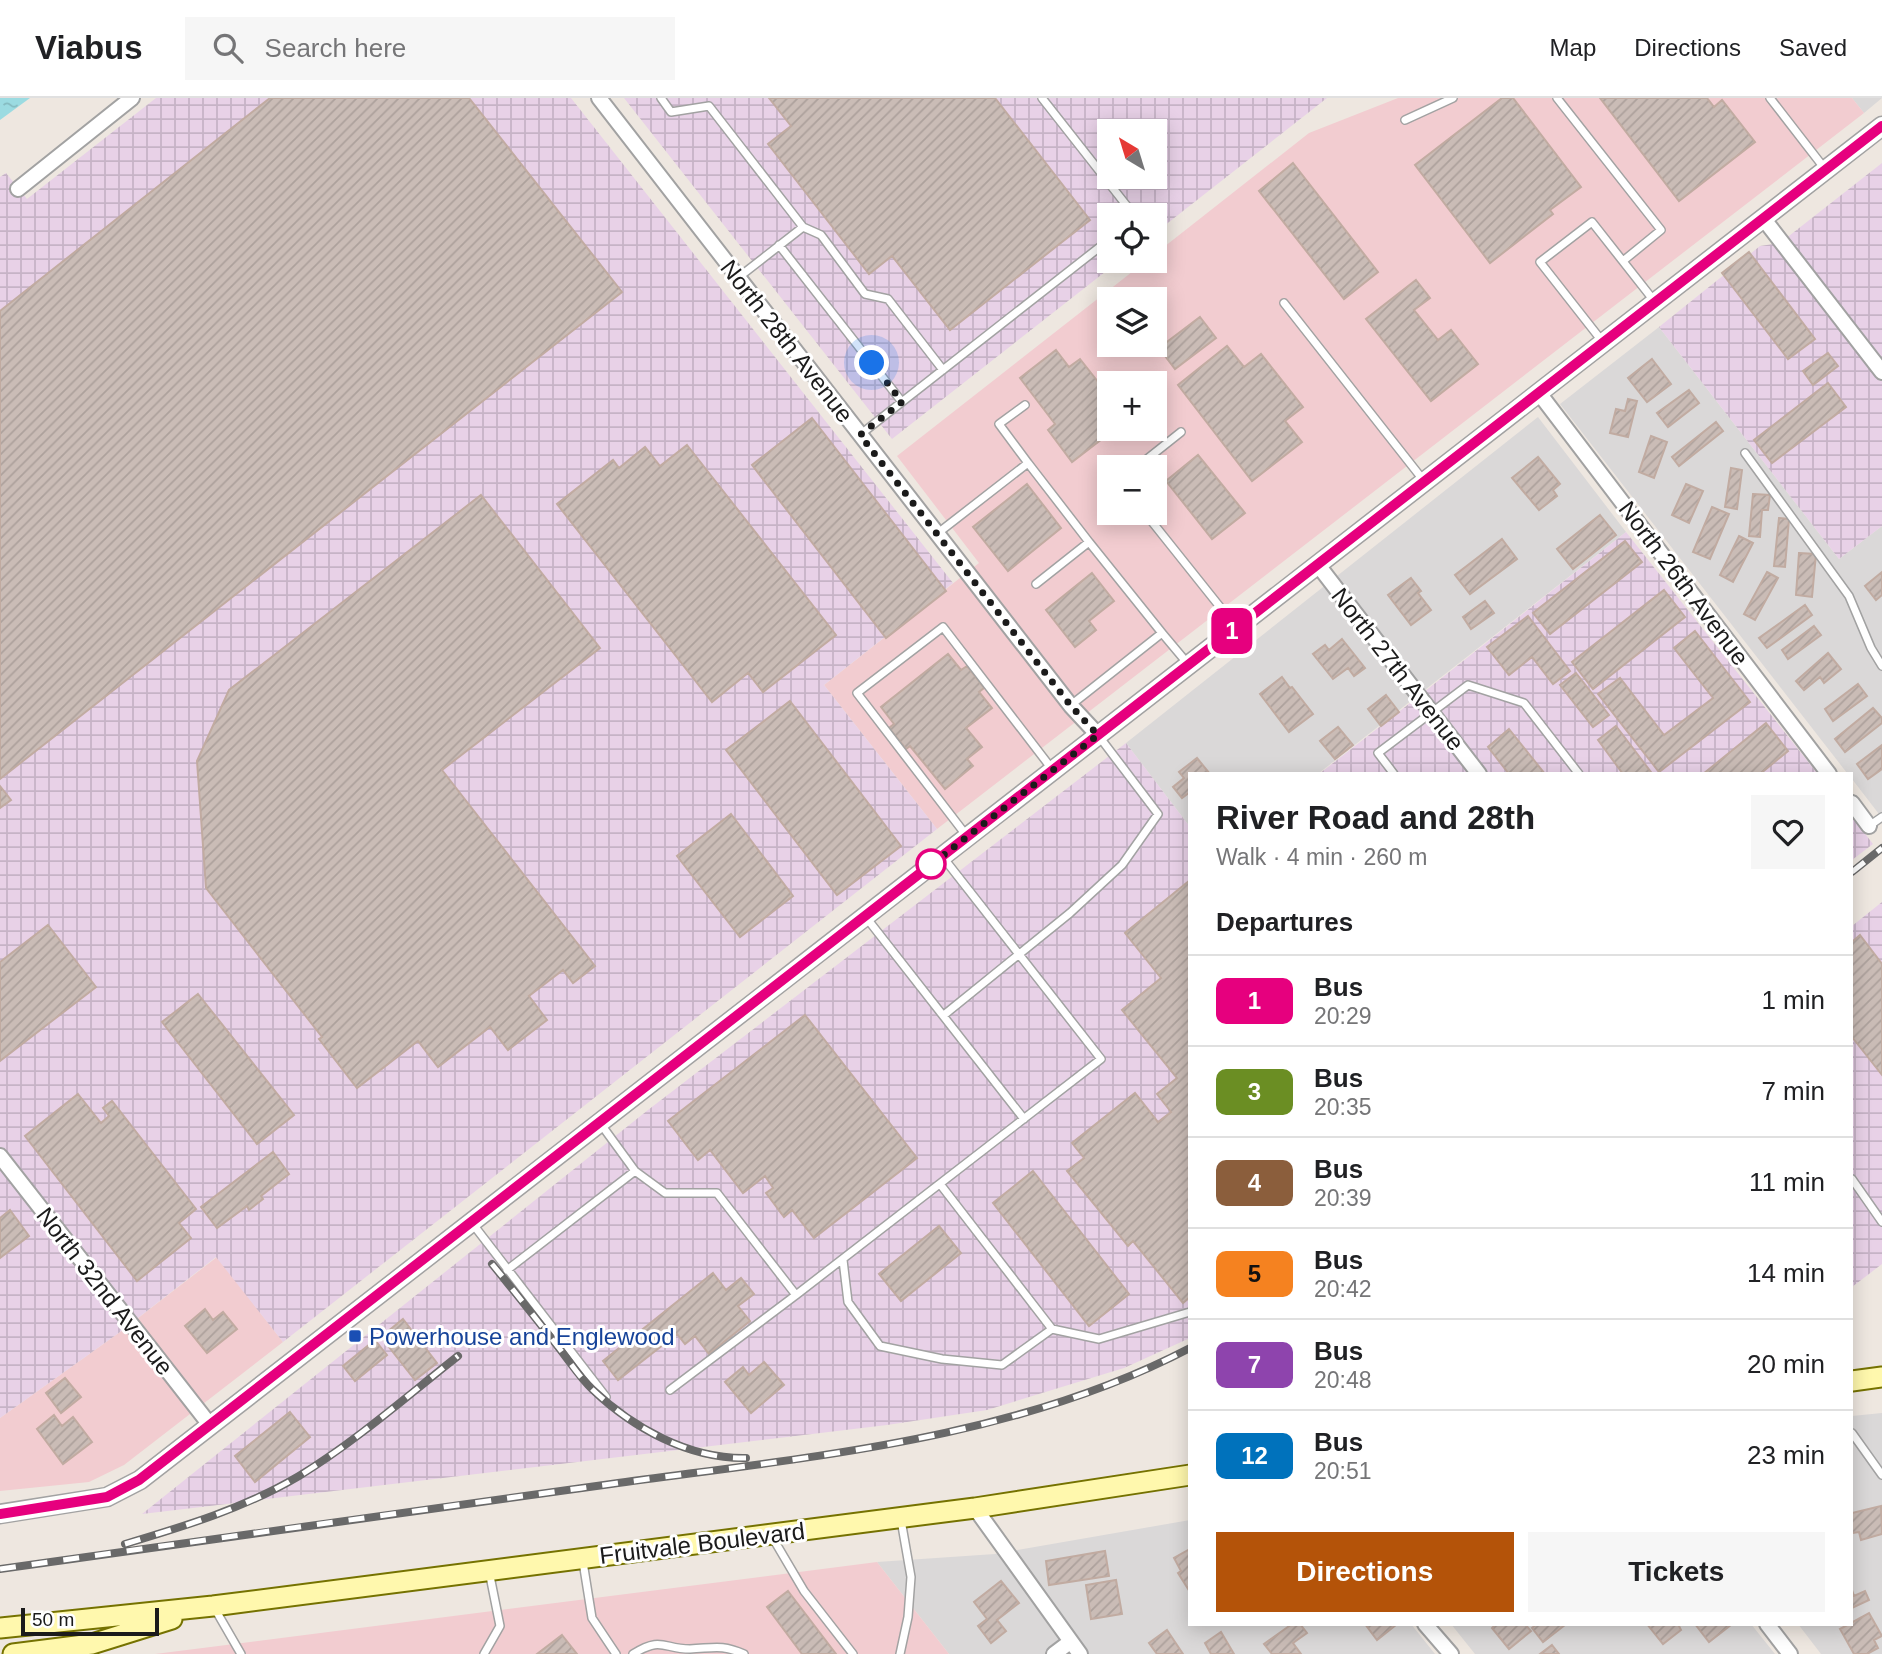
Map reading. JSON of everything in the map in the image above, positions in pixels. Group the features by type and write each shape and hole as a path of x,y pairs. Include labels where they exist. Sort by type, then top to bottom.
{"main road":[{"path":"1853,1381 1882,1377"},
{"name":"Fruitvale Boulevard","path":"0,1628 213,1606 583,1559 975,1508 1188,1475"},
{"name":"Fruitvale Boulevard","path":"13,1654 95,1649 213,1606"}],"street":[{"path":"18,188 132,98"},
{"name":"North 28th Avenue","path":"598,98 1071,706 1098,735"},
{"path":"0,1514 107,1497 139,1480 1882,126"},
{"path":"1763,218 1882,372"},
{"name":"North 26th Avenue","path":"1539,393 1827,772"},
{"name":"North 27th Avenue","path":"1318,565 1475,772"},
{"path":"1853,804 1869,826"},
{"name":"North 32nd Avenue","path":"0,1156 210,1426"},
{"path":"975,1508 1075,1648 1054,1654"},
{"path":"1427,1626 1451,1654"},
{"path":"1769,1626 1790,1654"}],"lane":[{"path":"661,98 671,112 710,102 803,227 821,235 865,294 887,299 943,370"},
{"path":"1042,98 1125,203"},
{"path":"1405,120 1453,98"},
{"path":"1557,98 1661,230 1623,261"},
{"path":"1770,98 1826,170"},
{"path":"1604,343 1540,262 1592,222 1655,302"},
{"path":"738,278 803,227"},
{"path":"779,245 902,402"},
{"path":"860,435 1097,249"},
{"path":"1284,303 1425,481"},
{"path":"1025,405 999,424 1089,542 1189,664"},
{"path":"1152,455 1181,432"},
{"path":"1745,453 1849,596 1871,648 1882,666"},
{"path":"937,534 1028,463"},
{"path":"1155,525 1237,627"},
{"path":"1036,584 1089,542"},
{"path":"967,836 856,693 943,627 1052,770"},
{"path":"1071,706 1162,633"},
{"path":"1392,772 1378,753 1468,685 1524,703 1577,772"},
{"name":"North 28th Avenue","path":"1021,955 1122,865 1158,814 1098,735"},
{"path":"1869,826 1882,817"},
{"path":"670,1390 843,1260 1101,1059 942,856"},
{"path":"865,916 1024,1119"},
{"path":"944,1015 1021,955"},
{"path":"599,1122 635,1171 665,1193 717,1193 796,1295"},
{"path":"508,1270 635,1171"},
{"path":"1853,1180 1882,1222"},
{"path":"940,1184 1052,1329 1099,1339 1188,1313"},
{"path":"471,1222 606,1397"},
{"path":"843,1260 848,1302 880,1346 942,1359 1002,1365 1052,1329"},
{"path":"1853,1434 1882,1475"},
{"path":"900,1518 911,1577 908,1617 900,1654"},
{"path":"771,1534 804,1591 853,1654"},
{"path":"583,1559 592,1618 616,1654"},
{"path":"484,1654 500,1626 489,1571"},
{"path":"213,1606 241,1654"},
{"path":"633,1654 644,1647 664,1643 687,1649 725,1646 744,1654"}],"shaded area":[{"path":"156,98 571,98 953,583 824,685 937,829 283,1342 216,1257 120,1332 0,1418 0,177 6,173 27,199"},
{"path":"624,98 1327,98 1167,224 1167,203 1097,203 1097,273 1104,273 892,439"},
{"path":"1398,98 1852,98 1864,113 937,829 824,685 979,563 897,456 1097,299 1097,357 1167,357 1167,287 1113,287 1131,273 1167,273 1167,245 1309,133"},
{"path":"1852,98 1882,98 1864,113"},
{"path":"1882,163 1882,526 1839,559 1659,327 1760,246 1780,243"},
{"path":"1659,327 1839,559 1882,526 1882,818 1853,780 1853,772 1846,772 1560,404"},
{"path":"1538,417 1626,532 1320,772 1188,772 1188,824 1126,743"},
{"path":"1626,532 1816,772 1322,772"},
{"path":"1126,743 1188,824 1188,1339 1124,1368 987,1410 887,1425 142,1514 648,1110"},
{"path":"1853,818 1873,844 1853,859"},
{"path":"1882,902 1882,1264 1853,1286 1853,925"},
{"path":"217,1257 283,1342 124,1465 89,1482 0,1491 0,1418 120,1332"},
{"path":"1882,1413 1882,1654 1821,1654 1800,1626 1853,1626 1853,1416"},
{"path":"1188,1520 1188,1626 1413,1626 1435,1654 949,1654 877,1562 995,1554"},
{"path":"877,1562 949,1654 155,1654"},
{"path":"1453,1626 1753,1626 1775,1654 1475,1654"}],"water":[{"path":"0,98 30,98 0,120"}],"building":[{"path":"270,98 469,98 622,292 0,779 0,311"},
{"path":"769,98 995,98 1090,220 950,330 892,256 869,274 768,144 791,126"},
{"path":"1502,98 1513,98 1581,187 1550,210 1553,214 1490,263 1415,165"},
{"path":"1600,98 1707,98 1714,107 1722,100 1755,142 1679,201"},
{"path":"1293,163 1378,272 1344,299 1259,191"},
{"path":"1749,252 1815,339 1788,359 1722,273"},
{"path":"1416,280 1430,298 1414,310 1438,340 1451,330 1478,364 1431,401 1366,319"},
{"path":"1200,317 1216,338 1175,369 1166,357 1167,342"},
{"path":"1227,346 1244,367 1261,354 1303,407 1285,421 1302,442 1252,481 1178,385"},
{"path":"1056,350 1069,367 1080,359 1097,381 1097,441 1099,441 1072,462 1048,430 1055,424 1020,378"},
{"path":"1828,353 1838,366 1813,385 1803,371"},
{"path":"1652,359 1671,384 1647,402 1628,378"},
{"path":"1828,383 1846,407 1772,463 1754,440"},
{"path":"1689,390 1699,403 1668,427 1657,413"},
{"path":"1628,399 1637,401 1628,437 1610,433 1616,409 1625,411"},
{"path":"812,418 946,591 886,638 752,465"},
{"path":"1716,422 1723,431 1679,466 1672,457"},
{"path":"1651,436 1667,442 1654,478 1639,472"},
{"path":"687,445 836,635 763,692 748,673 712,702 557,504 613,460 619,468 645,447 660,466"},
{"path":"1198,455 1245,513 1212,539 1167,480"},
{"path":"1538,457 1560,484 1553,490 1557,496 1539,510 1512,478"},
{"path":"1731,468 1742,470 1737,509 1725,507"},
{"path":"1027,484 1061,528 1008,571 973,527"},
{"path":"1686,484 1703,491 1689,523 1672,515"},
{"path":"1753,494 1770,495 1768,510 1762,510 1760,537 1749,536"},
{"path":"481,495 600,648 442,770 595,966 573,983 563,970 529,996 547,1020 508,1050 490,1027 438,1067 418,1041 357,1088 319,1039 322,1037 206,888 197,761 229,690"},
{"path":"1712,507 1729,514 1710,559 1693,552"},
{"path":"1600,515 1616,535 1573,569 1557,549"},
{"path":"1779,518 1789,519 1785,567 1774,566"},
{"path":"1739,536 1753,543 1733,582 1720,575"},
{"path":"1502,539 1517,559 1470,594 1455,575"},
{"path":"1625,541 1642,562 1550,634 1533,613"},
{"path":"1799,553 1816,554 1812,597 1796,595"},
{"path":"1767,572 1778,578 1755,620 1744,614"},
{"path":"1882,572 1882,595 1876,600 1865,586"},
{"path":"1092,573 1114,601 1089,621 1096,630 1075,647 1046,610"},
{"path":"1411,578 1431,610 1411,625 1388,595"},
{"path":"1664,590 1685,617 1593,689 1572,662"},
{"path":"1485,601 1494,613 1471,629 1463,617"},
{"path":"1805,605 1812,615 1767,648 1759,638"},
{"path":"1528,616 1570,671 1553,684 1532,657 1509,675 1487,647"},
{"path":"1814,626 1821,635 1788,659 1782,650"},
{"path":"1695,631 1750,702 1659,772 1598,694 1620,678 1664,735 1713,698 1674,648"},
{"path":"1342,639 1365,668 1354,676 1348,668 1333,679 1313,654 1325,645 1329,650"},
{"path":"1828,653 1841,669 1824,683 1820,677 1804,690 1796,681"},
{"path":"948,654 961,670 967,666 984,688 979,692 992,708 966,728 982,747 967,759 973,766 945,789 910,746 906,749 889,728 894,724 881,707"},
{"path":"1576,673 1609,715 1593,727 1560,685"},
{"path":"1282,677 1313,714 1289,732 1260,694"},
{"path":"1858,684 1867,696 1833,721 1825,709"},
{"path":"1386,695 1399,712 1381,726 1368,709"},
{"path":"790,701 901,846 837,895 726,750"},
{"path":"1873,708 1882,718 1882,723 1845,752 1835,739"},
{"path":"1766,723 1788,751 1762,772 1705,772"},
{"path":"1616,726 1651,772 1622,772 1598,740"},
{"path":"1338,727 1353,745 1335,759 1320,741"},
{"path":"1509,729 1543,772 1507,772 1488,747"},
{"path":"1882,745 1882,769 1868,779 1857,764"},
{"path":"1197,758 1208,772 1188,772 1188,794 1182,798 1173,787 1184,778 1179,772"},
{"path":"0,786 11,800 0,808"},
{"path":"731,814 793,896 740,937 677,856"},
{"path":"1188,882 1188,1299 1183,1303 1133,1241 1128,1246 1067,1171 1084,1158 1072,1143 1135,1093 1158,1122 1171,1112 1157,1094 1177,1078 1122,1010 1161,978 1125,933"},
{"path":"48,925 96,987 0,1061 0,962"},
{"path":"1860,935 1882,964 1882,1075 1853,1038 1853,941"},
{"path":"198,994 294,1115 257,1144 162,1022"},
{"path":"805,1015 917,1158 814,1238 792,1210 784,1217 766,1193 773,1188 765,1176 743,1193 710,1150 698,1160 668,1121"},
{"path":"78,1094 101,1123 109,1116 103,1108 112,1101 196,1209 179,1223 191,1238 137,1281 25,1136"},
{"path":"273,1152 289,1174 261,1196 263,1199 249,1210 247,1206 217,1228 201,1207"},
{"path":"1033,1171 1129,1294 1089,1326 993,1203"},
{"path":"10,1210 29,1236 0,1258 0,1218"},
{"path":"939,1226 961,1253 901,1301 879,1274"},
{"path":"713,1273 726,1290 741,1278 754,1294 738,1306 750,1321 709,1354 695,1336 685,1344 677,1334 618,1380 603,1361"},
{"path":"205,1309 213,1320 223,1312 237,1329 207,1353 185,1326"},
{"path":"403,1319 437,1363 415,1380 381,1337"},
{"path":"375,1340 387,1355 355,1381 343,1366"},
{"path":"764,1362 784,1385 751,1413 725,1382 743,1367 749,1375"},
{"path":"65,1378 81,1397 61,1413 46,1393"},
{"path":"290,1412 310,1437 255,1482 235,1456"},
{"path":"54,1415 62,1426 73,1417 92,1442 63,1464 37,1429"},
{"path":"1881,1506 1882,1534 1861,1540 1859,1532 1853,1533 1853,1513"},
{"path":"1188,1550 1188,1589 1178,1573 1181,1571 1174,1558"},
{"path":"1105,1551 1109,1576 1049,1585 1046,1561"},
{"path":"1116,1580 1122,1614 1091,1619 1086,1585"},
{"path":"1001,1581 1019,1603 997,1620 1006,1631 991,1643 978,1626 987,1619 974,1602"},
{"path":"788,1591 836,1654 802,1654 767,1607"},
{"path":"1865,1591 1869,1600 1853,1608 1853,1593 1854,1596"},
{"path":"1869,1613 1882,1636 1874,1640 1878,1648 1867,1654 1854,1654 1840,1629 1853,1626 1853,1622"},
{"path":"1289,1626 1302,1626 1307,1633 1293,1643 1301,1654 1272,1654 1264,1644"},
{"path":"1366,1626 1395,1626 1377,1640"},
{"path":"1527,1626 1531,1631 1509,1649 1492,1628"},
{"path":"1534,1626 1564,1626 1543,1642 1532,1628"},
{"path":"1649,1626 1679,1626 1681,1630 1663,1644"},
{"path":"1697,1626 1730,1626 1709,1642"},
{"path":"1167,1630 1183,1654 1157,1654 1149,1643"},
{"path":"1221,1632 1234,1654 1211,1654 1205,1643"},
{"path":"562,1635 577,1654 537,1654"},
{"path":"1552,1645 1559,1654 1540,1654"}],"railway":[{"path":"1853,871 1882,848"},
{"path":"492,1264 584,1380 626,1417 663,1439 683,1447 725,1457 746,1458"},
{"path":"0,1569 833,1454 907,1441 1052,1405 1122,1379 1188,1349"},
{"path":"125,1544 236,1507 299,1476 361,1433 458,1356"}],"bus line":[{"name":"1","path":"0,1514 107,1497 139,1480 1882,126"}],"place":[{"name":"Powerhouse and Englewood","path":"355,1336"}],"route":[{"path":"872,363 902,402 860,435 1071,706 1098,735 923,871 931,864"}]}
